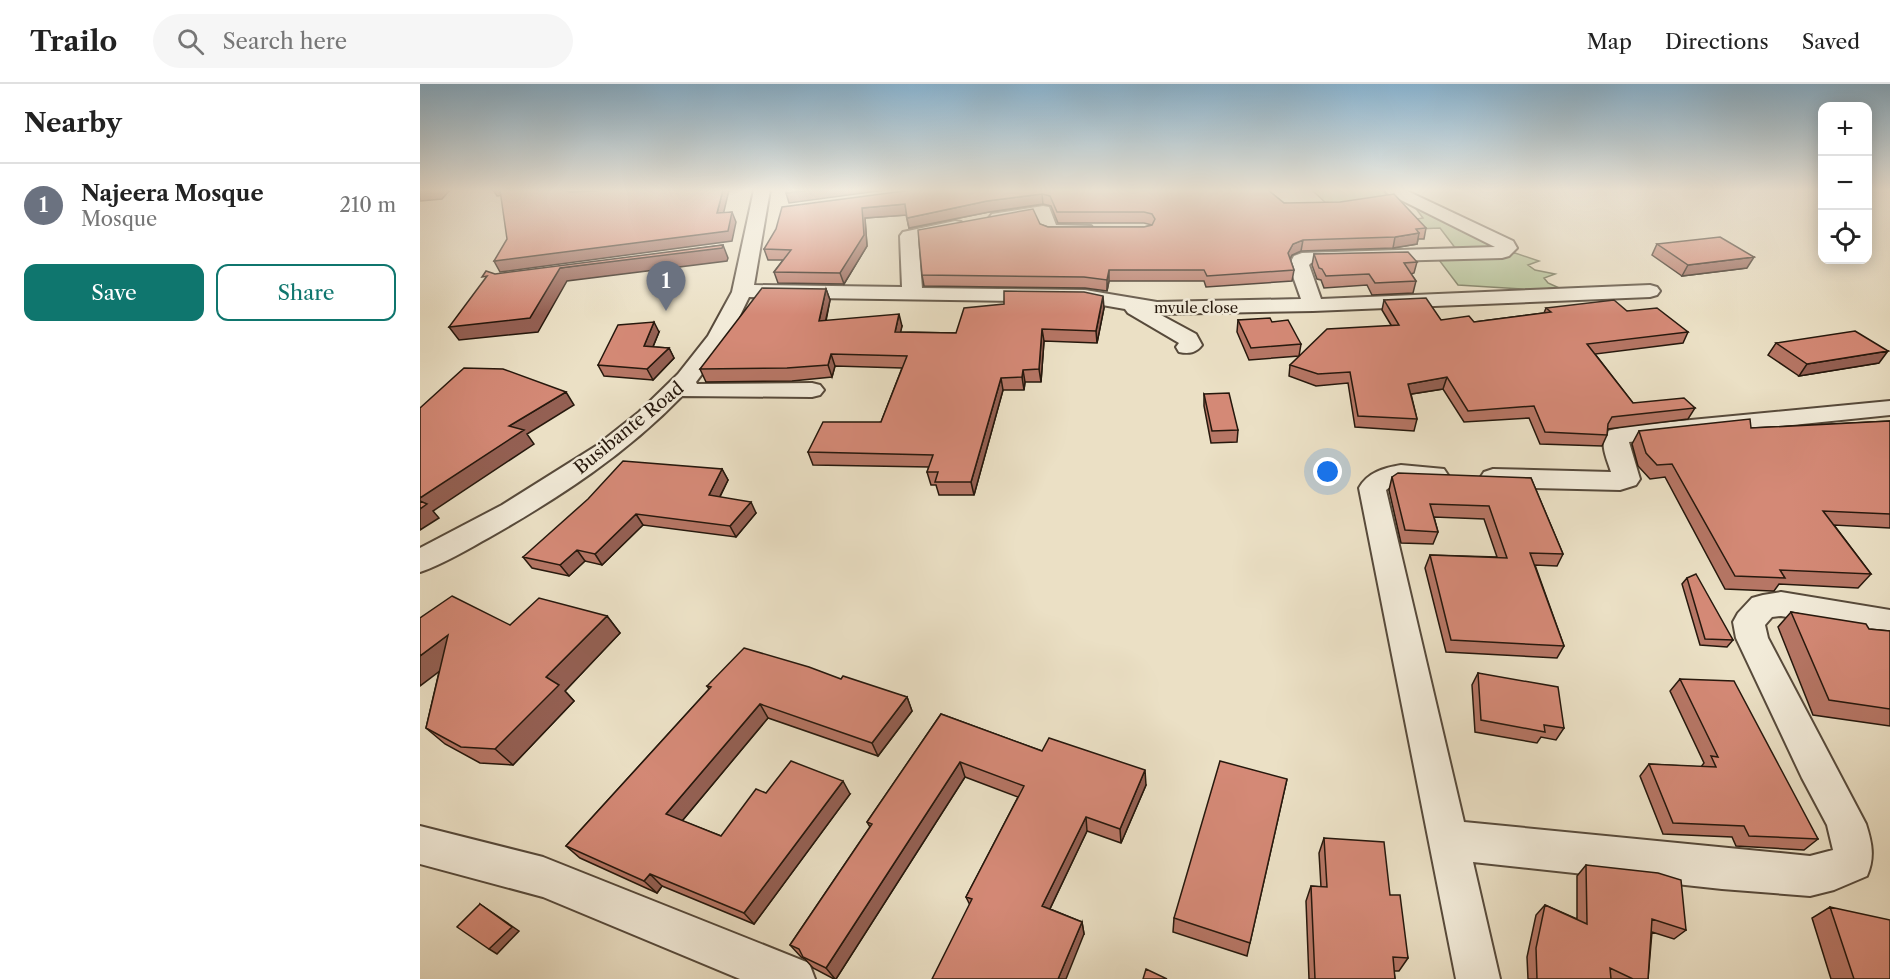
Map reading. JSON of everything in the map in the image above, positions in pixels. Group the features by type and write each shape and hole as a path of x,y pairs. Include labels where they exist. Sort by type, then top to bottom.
{"street":[{"name":"Busibante Road","path":"420,561 549,491 630,430 685,383 708,351 743,291 752,247 760,232"},
{"path":"912,294 909,236 929,232"},
{"path":"1313,305 1299,265 1301,260 1309,257 1502,252 1509,248 1479,232"},
{"path":"728,250 752,247"},
{"name":"mvule close","path":"743,291 1085,296 1106,298 1128,305 1157,308 1313,305 1650,291"},
{"path":"1128,305 1188,339 1191,345 1187,347"},
{"path":"685,383 689,391 812,390"},
{"path":"1478,979 1372,488 1380,478 1393,474 1620,481 1627,478 1616,446 1616,436 1890,408"},
{"path":"1449,840 1810,876 1834,870 1852,862 1854,847 1846,824 1752,638 1749,622 1763,607 1781,604 1890,622"},
{"path":"420,845 543,877 794,979"}],"green space":[{"path":"1443,232 1468,232 1500,248 1456,249"},
{"path":"1515,253 1539,261 1528,265 1535,270 1555,274 1544,278 1548,283 1557,287 1540,290 1458,285 1436,256"}],"building":[{"path":"506,232 722,232 494,261 507,239"},
{"path":"774,232 864,232 864,235 840,273 774,272 791,250 764,249"},
{"path":"918,232 1419,233 1395,237 1303,240 1293,244 1288,253 1294,270 1207,276 1204,270 1109,270 1107,280 1084,277 922,275"},
{"path":"1720,237 1754,257 1688,265 1657,244"},
{"path":"723,245 722,248 560,268 530,318 449,327 487,276 482,277 486,271 495,274"},
{"path":"1408,252 1417,262 1404,263 1416,281 1375,283 1369,274 1326,276 1319,268 1314,254"},
{"path":"762,288 826,289 819,321 899,314 895,332 956,333 964,308 1004,304 1004,291 1084,292 1103,296 1096,331 1042,329 1039,369 1023,370 1022,377 1001,378 971,482 935,482 938,472 927,472 933,455 808,452 823,422 881,422 907,356 831,354 828,365 700,369"},
{"path":"1426,298 1441,320 1469,316 1474,322 1551,312 1546,308 1614,300 1627,311 1657,308 1688,332 1587,344 1633,403 1684,398 1695,408 1612,417 1608,424 1607,435 1545,432 1534,406 1468,411 1447,377 1408,384 1417,419 1358,416 1350,372 1318,374 1290,365 1327,329 1399,325 1384,300"},
{"path":"1270,318 1272,322 1288,320 1301,344 1251,348 1238,320"},
{"path":"654,322 644,346 669,348 647,369 598,365 618,325"},
{"path":"1855,331 1888,351 1807,364 1776,343"},
{"path":"464,368 503,369 566,392 509,426 524,430 420,498 420,408"},
{"path":"1229,393 1238,430 1212,431 1204,394"},
{"path":"1750,419 1751,428 1890,421 1890,514 1823,511 1871,574 1780,570 1785,578 1735,576 1672,464 1657,465 1646,453 1639,431"},
{"path":"623,461 722,469 709,495 751,502 730,526 636,514 595,554 577,550 560,565 523,557 588,499"},
{"path":"1398,473 1531,478 1563,554 1530,553 1564,646 1451,640 1430,555 1507,558 1489,506 1430,504 1438,532 1405,530 1392,477"},
{"path":"420,501 427,504 420,509"},
{"path":"1696,574 1733,640 1705,639 1687,578"},
{"path":"452,596 510,625 539,598 607,616 546,677 559,685 495,749 461,747 426,728 448,635 420,656 420,618"},
{"path":"1791,612 1866,624 1869,629 1890,631 1890,709 1829,700"},
{"path":"744,648 907,697 872,743 760,704 666,814 721,836 756,789 766,793 791,761 843,781 744,913 650,874 644,881 566,846 711,687 707,686"},
{"path":"1478,673 1558,687 1564,728 1544,725 1545,732 1481,720"},
{"path":"1680,679 1734,681 1818,839 1749,836 1744,826 1673,823 1649,764 1716,767 1711,756 1718,757"},
{"path":"941,714 1042,751 1049,738 1145,770 1120,829 1086,817 1042,906 1082,922 1058,979 932,979 972,899 966,897 1024,786 960,762 826,968 803,957 799,949 790,945 872,824 867,822"},
{"path":"1220,761 1287,779 1250,943 1174,918"},
{"path":"1324,838 1384,842 1390,895 1400,895 1408,958 1393,957 1395,979 1315,979 1311,886 1327,887"},
{"path":"1586,865 1658,873 1681,880 1686,930 1652,919 1648,979 1633,979 1610,968 1611,979 1537,979 1536,948 1545,905 1587,924"},
{"path":"480,904 512,927 489,949 457,927"},
{"path":"1830,907 1890,920 1890,979 1854,979"},
{"path":"1146,969 1167,979 1143,979"}],"place":[{"name":"Najeera Mosque","path":"666,311"}]}
